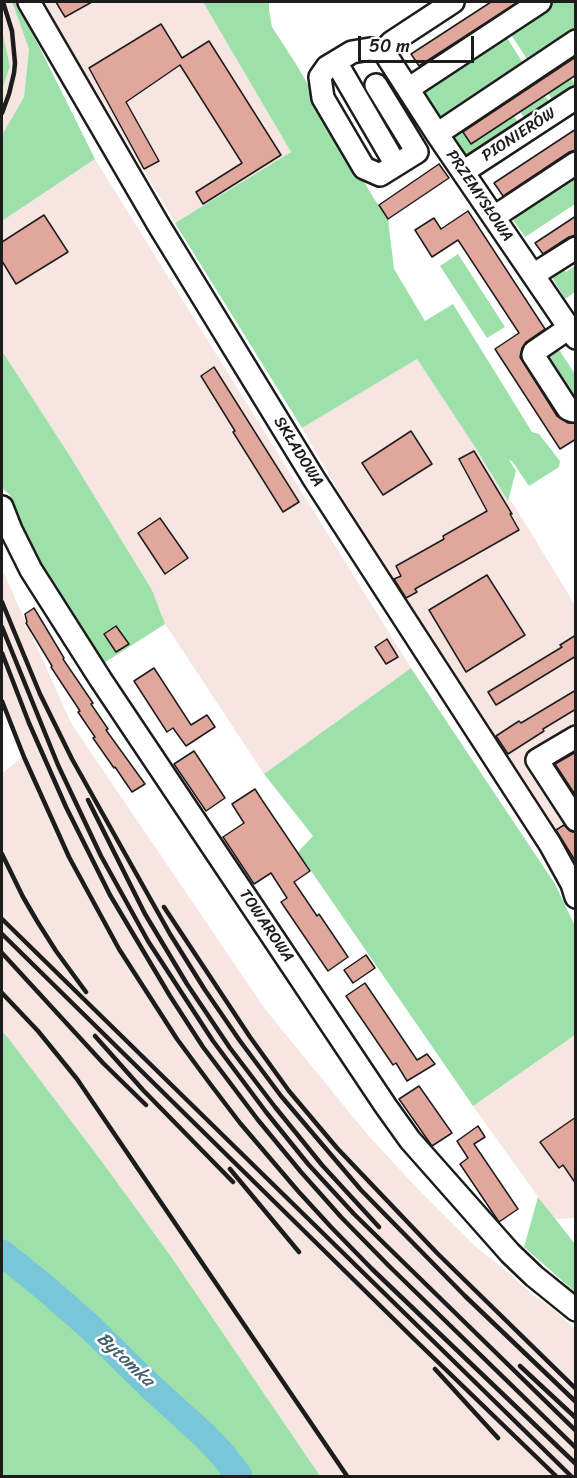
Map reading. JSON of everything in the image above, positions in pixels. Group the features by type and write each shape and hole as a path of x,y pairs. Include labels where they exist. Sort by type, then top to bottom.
{"street":[{"name":"SKŁADOWA","path":"29,2 158,224 338,516 550,843 572,884 576,897"},
{"path":"376,85 417,152 380,175 364,168 323,98 320,77 327,67 352,52 370,49 387,52 392,42 453,2"},
{"path":"408,89 540,2"},
{"path":"437,134 576,41"},
{"name":"PRZEMYSŁOWA","path":"387,52 388,58 437,134 572,333"},
{"path":"336,62 396,165"},
{"name":"PIONIERÓW","path":"463,172 576,98"},
{"path":"494,217 576,163"},
{"path":"533,275 576,248"},
{"path":"572,333 534,352 533,356 568,409 576,410"},
{"name":"TOWAROWA","path":"2,507 11,531 31,570 101,680 410,1140 510,1253 576,1310"},
{"path":"576,736 537,760 576,820"}],"shaded area":[{"path":"2,2 12,2 29,49 24,97 2,135 2,90 10,66 2,30"},
{"path":"43,2 203,2 291,152 175,223"},
{"path":"95,159 411,668 264,774 165,624 152,590 2,351 2,221"},
{"path":"417,359 517,510 575,605 575,864 371,548 302,428"},
{"path":"2,569 71,723 265,1009 367,1134 415,1186 477,1248 533,1295 550,1306 575,1329 575,1476 320,1476 172,1258 2,1031 2,773 25,755 2,694"},
{"path":"575,1035 575,1218 554,1219 473,1106"}],"green space":[{"path":"12,2 17,2 95,159 2,221 2,135 24,97 29,49"},
{"path":"203,2 269,2 272,27 388,219 394,269 425,321 453,304 532,432 539,434 560,461 559,467 529,486 509,460 516,471 508,501 417,359 302,428 175,223 291,152"},
{"path":"550,2 575,2 575,36 531,65 508,30"},
{"path":"2,30 10,66 2,90"},
{"path":"504,33 526,68 444,123 421,88"},
{"path":"571,78 575,88 554,103 548,93"},
{"path":"544,95 551,104 526,121 520,111"},
{"path":"514,116 520,125 467,157 450,133 460,126 472,143"},
{"path":"575,178 575,204 525,237 509,214 518,216"},
{"path":"458,254 505,327 487,338 440,266"},
{"path":"562,266 566,272 575,266 575,292 565,299 550,274"},
{"path":"556,345 575,374 575,405 542,353"},
{"path":"2,351 152,590 165,624 104,663 30,546 10,495 2,488"},
{"path":"411,668 555,884 575,926 575,1035 473,1106 298,852 313,836 264,774"},
{"path":"2,1031 172,1258 320,1476 2,1476"},
{"path":"538,1197 575,1244 575,1292 524,1247"}],"building":[{"path":"56,2 92,2 65,17"},
{"path":"491,2 518,2 419,66 411,54"},
{"path":"161,24 182,58 209,41 281,155 203,204 196,192 242,163 180,65 126,102 159,161 144,169 89,68"},
{"path":"576,57 576,75 471,144 463,132"},
{"path":"576,129 576,150 569,152 503,196 494,183"},
{"path":"439,164 449,178 388,219 379,205"},
{"path":"468,211 545,329 526,342 520,357 557,416 568,423 576,423 576,439 560,449 495,349 519,333 458,240 432,257 415,230 434,218 441,229"},
{"path":"44,215 68,252 16,284 2,261 2,242"},
{"path":"576,216 576,235 543,254 535,243"},
{"path":"214,367 299,502 283,512 201,376"},
{"path":"411,431 432,464 383,495 362,463"},
{"path":"474,451 512,514 510,514 519,530 415,589 417,592 406,598 394,579 401,576 396,566 487,511 459,459"},
{"path":"160,518 188,558 165,574 138,533"},
{"path":"487,575 525,635 466,672 429,610"},
{"path":"34,608 63,659 93,703 91,704 108,729 106,730 145,784 132,792 93,738 95,737 78,712 80,711 26,623 25,614"},
{"path":"116,626 129,644 116,652 104,634"},
{"path":"576,635 576,656 496,705 488,692 562,647 560,645"},
{"path":"387,639 398,657 386,664 375,647"},
{"path":"154,668 191,725 207,715 215,727 186,746 173,728 167,732 134,681"},
{"path":"576,690 576,709 508,754 496,736"},
{"path":"194,751 225,798 206,811 174,764"},
{"path":"576,752 576,796 555,764"},
{"path":"255,789 310,871 294,882 348,957 328,971 281,902 287,898 271,873 254,884 223,837 244,823 232,804"},
{"path":"564,825 576,833 576,862 556,830"},
{"path":"366,955 375,968 353,983 344,970"},
{"path":"365,983 417,1060 427,1054 435,1064 407,1081 396,1063 393,1065 346,996"},
{"path":"419,1086 452,1133 432,1146 399,1099"},
{"path":"576,1117 576,1184 563,1165 559,1168 540,1142"},
{"path":"478,1126 485,1137 474,1144 518,1209 499,1222 460,1164 468,1158 457,1141"}],"waterway":[{"name":"Bytomka","path":"2,1253 90,1327 205,1436 239,1476"}],"railway":[{"path":"2,113 9,94 15,63 12,31 3,2"},
{"path":"2,602 40,694 72,759 170,934 240,1041 281,1096 361,1190 465,1296 576,1402"},
{"path":"2,627 58,765 101,856 148,941 213,1041 308,1164 354,1214 576,1431"},
{"path":"2,653 29,723 66,807 110,895 203,1047 258,1120 341,1217 576,1448"},
{"path":"2,701 24,757 69,857 119,949 177,1039 211,1085 240,1123 331,1227 576,1464"},
{"path":"88,800 145,914 187,984 230,1048 322,1165 379,1227"},
{"path":"2,854 37,921 86,992"},
{"path":"164,907 250,1037 289,1091 337,1148 437,1253 576,1389"},
{"path":"2,919 571,1476"},
{"path":"2,934 556,1476"},
{"path":"2,953 103,1063 146,1105"},
{"path":"2,993 38,1031 77,1079 347,1476"},
{"path":"95,1036 143,1090 233,1182"},
{"path":"230,1169 299,1252"},
{"path":"520,1366 576,1418"},
{"path":"435,1369 498,1438"}]}
